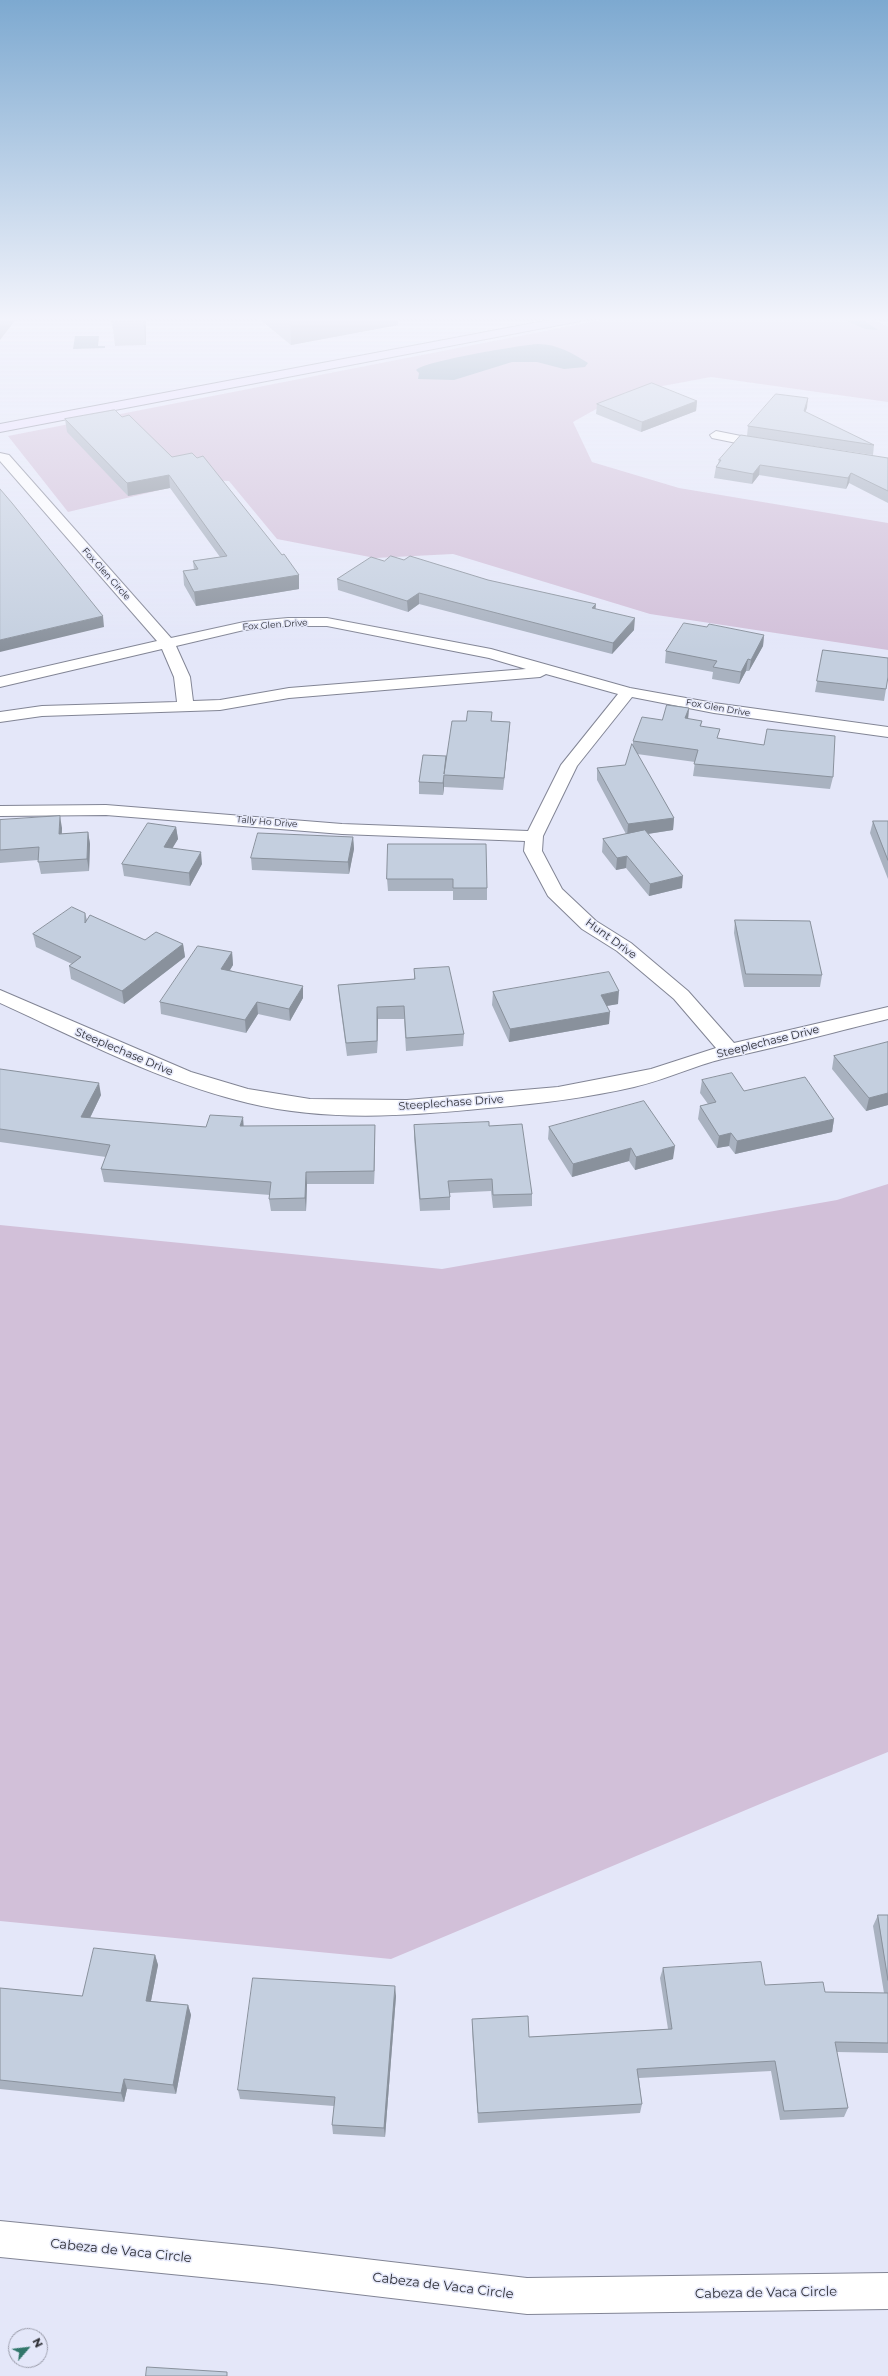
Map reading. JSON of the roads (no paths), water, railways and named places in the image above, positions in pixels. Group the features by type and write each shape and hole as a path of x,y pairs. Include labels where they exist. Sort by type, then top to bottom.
{"street":[{"path":"716,435 778,447"},
{"name":"Fox Glen Circle","path":"0,457 4,458 167,642 182,676 186,707"},
{"name":"Fox Glen Drive","path":"0,682 167,642 244,626 288,622 327,622 427,640 491,654 628,692 804,722 888,732"},
{"name":"Fox Glen Drive","path":"0,718 64,710 220,705 289,693 495,677 550,671"},
{"name":"Hunt Drive","path":"628,692 569,765 534,836 533,851 554,892 590,925 624,947 681,995 730,1051"},
{"name":"Tally Ho Drive","path":"0,811 106,810 342,829 534,836"},
{"name":"Steeplechase Drive","path":"0,996 151,1066 250,1097 286,1103 363,1108 420,1108 550,1095 653,1076 698,1059 888,1013"},
{"name":"Cabeza de Vaca Circle","path":"0,2239 272,2266 527,2296 888,2291"}]}
